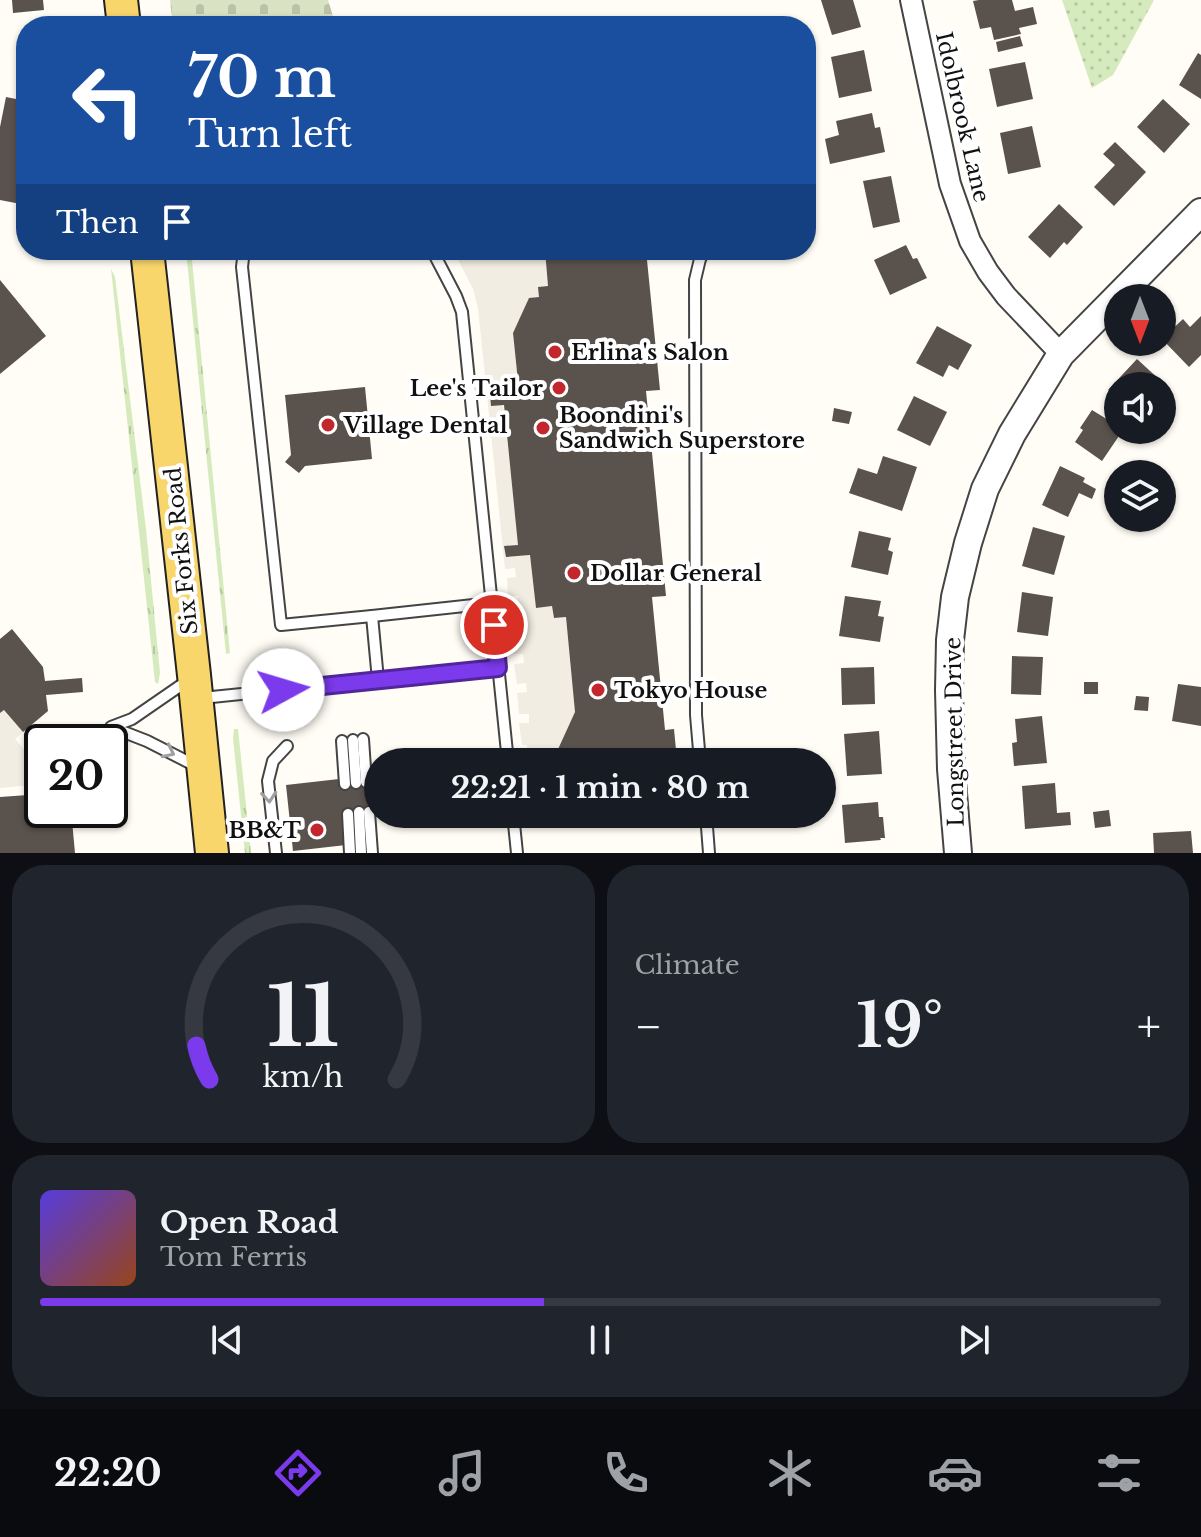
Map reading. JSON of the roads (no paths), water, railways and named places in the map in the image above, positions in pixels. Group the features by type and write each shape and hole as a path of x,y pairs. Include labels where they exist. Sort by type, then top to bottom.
{"main road":[{"name":"Six Forks Road","path":"148,260 212,853"}],"street":[{"name":"Idolbrook Lane","path":"911,0 950,184 970,241 1006,296 1061,354"},
{"name":"Longstreet Drive","path":"958,853 951,769 950,640 955,597 985,489 1012,434 1061,354 1197,226"}],"lane":[{"path":"243,260 281,625 492,603"},
{"path":"437,260 462,312 507,748"},
{"path":"699,748 696,715 695,280 700,260"},
{"path":"372,616 378,680"},
{"path":"204,770 147,741 111,727 196,687 378,680 498,668"},
{"path":"353,740 356,783 353,740"},
{"path":"276,853 268,781 273,761 287,746"},
{"path":"350,853 359,813"},
{"path":"359,813 361,853"},
{"path":"359,813 372,853"},
{"path":"514,828 517,853"},
{"path":"707,828 709,853"}],"place":[{"name":"Erlina's Salon","path":"555,352"},
{"name":"Lee's Tailor","path":"559,388"},
{"name":"Village Dental","path":"328,425"},
{"name":"Boondini's Sandwich Superstore","path":"543,428"},
{"name":"Dollar General","path":"574,573"},
{"name":"Tokyo House","path":"598,690"},
{"name":"BB&T","path":"317,830"}]}
